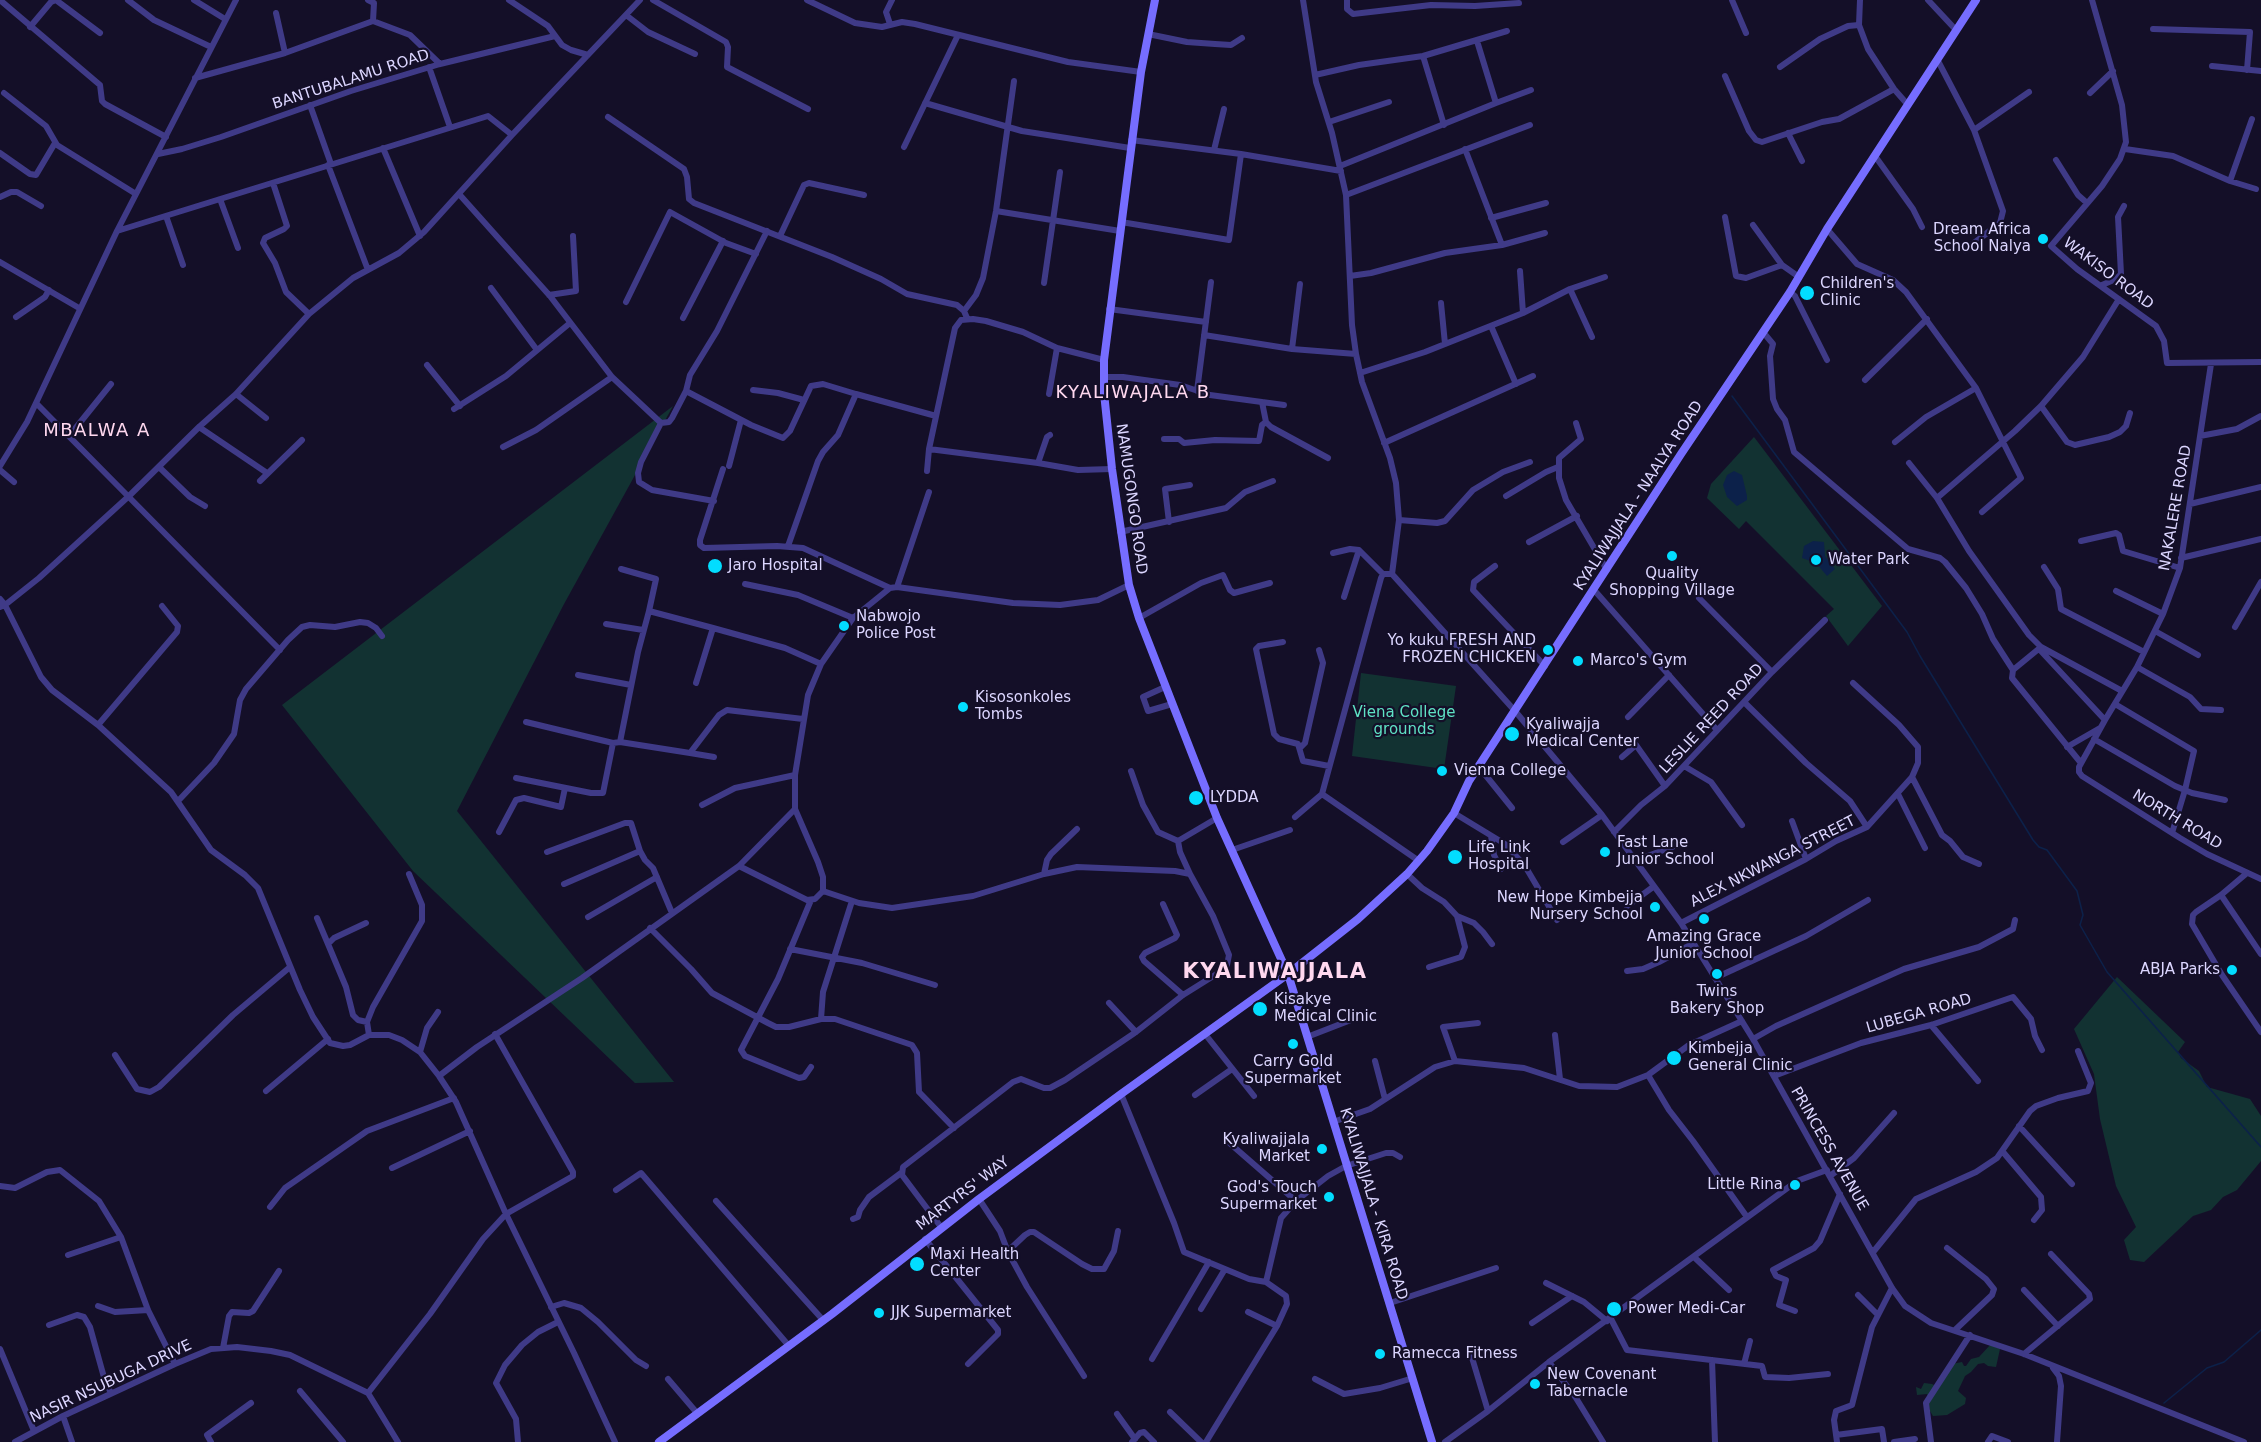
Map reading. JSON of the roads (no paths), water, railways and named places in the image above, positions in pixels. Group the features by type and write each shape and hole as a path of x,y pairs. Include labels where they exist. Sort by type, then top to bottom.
{"main road":[{"name":"NAMUGONGO ROAD","path":"1155,0 1141,72 1104,360 1112,469 1120,532 1129,585 1165,687 1217,818 1288,974"},
{"name":"KYALIWAJJALA - NAALYA ROAD","path":"1288,974 1358,919 1407,874 1454,813 1469,782 1790,292 1827,229 1976,0"},
{"name":"MARTYRS' WAY","path":"659,1442 789,1346 941,1227 1120,1094 1288,974"},
{"name":"KYALIWAJJALA - KIRA ROAD","path":"1288,974 1432,1442"}],"street":[{"path":"0,0 100,85 102,101 105,104 166,137"},
{"path":"30,27 51,2 56,0 100,33"},
{"path":"129,0 154,20 211,47"},
{"path":"194,0 225,19"},
{"path":"14,482 0,468 27,422 117,231 236,0"},
{"path":"368,0 374,3 373,21"},
{"path":"509,0 548,26 562,45 588,55"},
{"path":"615,1442 506,1214 470,1131 454,1098 439,1076 420,1052 402,1040 389,1035 369,1035 344,1046 335,1045 328,1039 313,1017 258,888 245,875 211,850 201,839 178,800 98,725 52,690 41,676 2,603 39,578 129,496 236,394 309,314 345,284 399,253 420,236 640,0"},
{"path":"653,0 726,42 727,67 808,109"},
{"path":"807,0 847,21 874,26 902,22 915,24 1068,62 1141,72"},
{"path":"890,24 886,12 892,0"},
{"path":"1303,0 1315,75 1346,195 1352,325 1356,354 1360,373 1396,483 1399,520 1392,574 1383,574 1359,550 1350,549 1333,553"},
{"path":"1347,0 1348,12 1353,14 1431,4 1474,6 1519,3"},
{"path":"1732,0 1746,33"},
{"path":"1860,0 1859,24 1868,50 1893,89 1908,105"},
{"path":"1928,0 1956,30"},
{"path":"2092,0 2122,105 2126,134 2124,149 2173,156 2230,181 2256,189"},
{"path":"276,13 285,52"},
{"path":"627,15 648,32 695,54"},
{"path":"195,78 285,52 373,21 410,34 440,64"},
{"path":"1780,67 1820,39 1848,26 1859,24"},
{"path":"2153,28 2250,32 2247,70"},
{"path":"1315,75 1359,65 1423,56 1507,31"},
{"path":"1148,33 1187,42 1230,45 1242,38"},
{"path":"904,147 958,35"},
{"name":"BANTUBALAMU ROAD","path":"158,154 222,137 310,105 429,67 555,36"},
{"path":"1477,41 1496,103"},
{"path":"1423,56 1444,125"},
{"path":"1937,59 1974,130 1984,163 1999,196 2003,217 2000,223 1965,250"},
{"path":"2212,66 2261,71"},
{"path":"429,67 450,127"},
{"path":"2090,93 2113,71"},
{"path":"1725,76 1752,137 1762,142 1822,122 1839,119 1893,89"},
{"path":"964,311 981,286 996,211 1014,81"},
{"path":"926,103 1007,127 1131,144 1214,150 1340,168 1531,90"},
{"path":"1974,130 2029,92"},
{"path":"4,93 46,126 52,133 55,143 136,194"},
{"path":"1329,122 1389,102"},
{"path":"310,105 368,270"},
{"path":"1214,150 1224,109"},
{"path":"117,231 488,116 512,135"},
{"path":"608,117 684,169 689,199 694,203 861,270 907,294 957,305 964,311 967,318"},
{"path":"2230,181 2252,119"},
{"path":"1346,195 1530,125"},
{"path":"1788,133 1802,161"},
{"path":"0,153 30,174 36,175 55,143"},
{"path":"383,148 420,236"},
{"path":"1465,149 1502,245"},
{"name":"WAKISO ROAD","path":"2124,149 2120,159 2087,203 2051,246 2077,269 2156,326 2164,341 2167,363 2211,364"},
{"path":"996,211 1053,220 1229,240 1241,154"},
{"path":"1875,156 1909,202 1922,227"},
{"path":"2056,160 2078,195 2087,203"},
{"path":"1044,283 1060,172"},
{"path":"273,183 287,226 284,230 265,238 263,243 275,263 286,292 309,314"},
{"path":"780,236 804,184 809,183 864,195"},
{"path":"0,197 17,192 41,206"},
{"path":"459,194 549,295 612,376 662,423"},
{"path":"220,199 238,248"},
{"path":"1491,218 1546,203"},
{"path":"2102,285 2116,279 2121,274 2118,217 2124,206"},
{"path":"626,302 670,212 723,241 756,254"},
{"path":"166,216 183,265"},
{"path":"1725,216 1736,276 1746,278 1782,265"},
{"path":"1753,225 1782,265 1799,277"},
{"path":"1827,229 1857,264 1899,284 1976,388 2021,478 1982,512"},
{"path":"662,423 669,422 672,418 686,391 690,375 712,339 767,231"},
{"path":"1350,276 1371,273 1445,254 1502,245 1545,233"},
{"path":"549,295 576,291 573,236"},
{"path":"683,318 723,241"},
{"path":"0,262 79,308"},
{"path":"1520,271 1523,313"},
{"path":"1360,373 1491,326 1570,289 1605,277"},
{"path":"1197,391 1211,282"},
{"path":"1292,349 1300,284"},
{"path":"490,288 537,350"},
{"path":"1570,289 1592,337"},
{"path":"16,317 45,297 49,290"},
{"path":"1790,292 1795,297 1827,360"},
{"path":"1936,498 2003,442 2041,406 2083,357 2119,299"},
{"path":"1441,303 1445,344"},
{"path":"1109,309 1206,322"},
{"path":"927,471 929,449 957,322 967,318 1023,332 1057,348 1104,360"},
{"path":"1865,380 1926,319"},
{"path":"427,365 457,408 506,376 570,323"},
{"path":"1491,326 1516,384"},
{"path":"1763,332 1773,344 1770,356 1773,399 1785,420 1794,452 1908,549 1946,562 1971,597 1993,639 2013,670 2012,678 2081,763"},
{"path":"1204,335 1292,349 1356,354"},
{"path":"1049,394 1057,348"},
{"path":"2211,364 2261,362"},
{"name":"NAKALERE ROAD","path":"2081,763 2137,667 2163,614 2180,568 2211,364"},
{"path":"503,447 536,430 612,376"},
{"path":"1384,442 1533,376"},
{"path":"1104,377 1123,377 1180,385 1197,391 1284,405"},
{"path":"70,435 111,384"},
{"path":"686,391 741,420 783,438 790,431 811,386 816,384 936,416"},
{"path":"1895,442 1938,409 1976,388"},
{"path":"753,390 778,393 804,400"},
{"path":"236,394 266,418"},
{"path":"788,546 818,461 838,435 856,394"},
{"path":"1262,402 1266,422 1328,458"},
{"path":"36,403 280,650"},
{"path":"2041,406 2067,442 2075,445 2120,432 2126,426 2130,413"},
{"path":"2200,436 2237,429 2261,416"},
{"path":"741,420 700,540 704,548 788,546 814,551 893,587 1013,603 1060,605 1098,600 1129,585"},
{"path":"1164,439 1179,439 1184,443 1215,440 1259,441 1262,425 1266,422"},
{"path":"662,423 641,462 641,484 652,490 714,501"},
{"path":"1576,423 1581,439 1562,453 1558,468 1563,494 1607,570"},
{"path":"199,428 267,473"},
{"path":"1038,463 1047,437 1050,435"},
{"path":"260,481 302,440"},
{"path":"929,449 1078,470 1112,469"},
{"path":"1399,520 1437,523 1445,521 1473,490 1503,472 1530,462"},
{"path":"1909,463 1936,498 1975,559 2029,635 2105,720"},
{"path":"159,467 190,496 205,506"},
{"path":"1506,496 1546,472 1558,468"},
{"path":"1120,532 1226,507 1245,492 1273,481"},
{"path":"1169,522 1165,489 1190,484"},
{"path":"2190,504 2261,487"},
{"path":"823,891 823,877 818,862 795,809 795,775 808,694 820,664 853,618 893,587 929,492"},
{"path":"1529,542 1577,516"},
{"path":"2081,541 2116,533 2119,535 2123,551 2180,568"},
{"path":"2181,558 2261,539"},
{"path":"1344,597 1359,550"},
{"path":"1495,566 1474,582 1473,590 1545,666"},
{"path":"2043,567 2058,589 2061,609 2144,652"},
{"path":"516,778 603,793 656,579 621,569"},
{"path":"1295,817 1322,794 1383,574"},
{"name":"PRINCESS AVENUE","path":"1392,574 1515,711 1602,815 1681,922 1753,1039 1901,1301 1914,1313 1931,1323 2024,1354 2244,1442"},
{"path":"1139,618 1201,583 1223,575 1230,590 1234,592 1270,583"},
{"path":"2235,627 2261,582"},
{"path":"745,584 798,595 853,618"},
{"path":"1595,591 1717,729"},
{"path":"2116,591 2163,614"},
{"path":"1699,598 1772,672"},
{"path":"98,725 177,632 178,626 162,606"},
{"path":"649,612 785,648 820,664"},
{"name":"LESLIE REED ROAD","path":"1614,832 1641,805 1665,786 1717,729 1825,620"},
{"path":"178,800 214,763 234,734 240,700 246,689 302,627 310,625 335,627 360,622 368,623 376,628 382,636"},
{"path":"606,624 643,630"},
{"path":"696,683 713,628"},
{"path":"2155,631 2198,655"},
{"path":"1283,642 1259,646 1256,649 1274,734 1279,739 1298,744 1303,761 1329,766"},
{"path":"2013,670 2040,648"},
{"path":"2040,648 2122,691"},
{"path":"1300,748 1305,743 1323,663 1319,650"},
{"path":"2137,667 2190,696 2200,709 2221,710"},
{"path":"578,675 631,685"},
{"path":"1628,717 1669,675"},
{"name":"ALEX NKWANGA STREET","path":"1681,922 1867,827 1912,777 1918,763 1918,747 1899,725 1853,683"},
{"path":"1165,687 1143,698 1148,711 1172,705"},
{"path":"1744,702 1806,763 1850,801 1867,827"},
{"path":"2115,704 2194,751 2172,833"},
{"path":"690,753 719,715 728,710 803,719"},
{"path":"526,723 617,742 714,757"},
{"path":"2067,747 2100,728"},
{"path":"2094,739 2185,790 2225,800"},
{"path":"1622,757 1636,746 1665,786"},
{"name":"NORTH ROAD","path":"2081,763 2079,769 2082,776 2207,854 2261,879"},
{"path":"1684,766 1711,782 1742,825"},
{"path":"1479,767 1512,808"},
{"path":"1131,771 1143,805 1158,832 1178,841"},
{"path":"702,805 735,788 795,775"},
{"path":"1912,777 1942,835 1953,843 1963,857 1979,864"},
{"path":"499,832 516,800 524,798 561,807 565,788"},
{"path":"1322,794 1419,861"},
{"path":"1898,794 1925,848"},
{"path":"439,1076 495,1034 582,978 739,866 795,809"},
{"path":"1454,813 1505,844 1525,866 1557,920"},
{"path":"1563,842 1602,815"},
{"path":"1178,841 1217,818"},
{"path":"1792,821 1806,859"},
{"path":"548,852 625,823 631,823 640,851 657,876 672,914"},
{"path":"1044,874 1051,854 1077,829"},
{"path":"1232,850 1290,830"},
{"path":"1491,836 1494,855 1501,869"},
{"path":"853,1219 858,1217 860,1210 870,1197 901,1173 903,1167 1013,1082 1021,1079 1050,1088 1065,1080 1136,1032 1183,995 1223,970 1229,961 1229,955 1214,916 1180,852 1178,841"},
{"path":"1634,861 1680,844"},
{"path":"564,884 640,851"},
{"path":"739,866 811,900"},
{"path":"823,891 871,906 892,908 985,894 1044,874 1077,867 1098,866 1190,874"},
{"path":"2247,873 2193,915 2193,928 2261,1032"},
{"path":"369,1035 367,1022 422,921 422,905 409,874"},
{"path":"1407,874 1422,888 1444,902 1457,916 1474,923 1492,944"},
{"path":"588,917 657,876"},
{"path":"1627,906 1653,887"},
{"path":"811,1067 804,1077 799,1078 745,1056 741,1050 759,1018 811,900 823,891"},
{"path":"2221,895 2261,954"},
{"path":"1715,978 1806,936 1869,900"},
{"path":"820,1019 823,992 852,901"},
{"path":"1163,904 1177,935 1142,957 1183,995"},
{"path":"1429,967 1461,957 1464,951 1457,916"},
{"path":"317,918 346,987 353,1015 358,1020 367,1022"},
{"path":"1753,1039 1776,1026 1904,969 1979,947 2013,929 2015,920"},
{"path":"328,944 334,938 366,923"},
{"path":"650,928 692,969 712,993 759,1018 782,1028 820,1019 836,1019 912,1045 917,1053 919,1092 954,1128"},
{"path":"1627,971 1643,969 1694,943"},
{"path":"790,949 862,963 936,985"},
{"path":"115,1055 137,1089 150,1092 159,1088 233,1015 290,967"},
{"name":"LUBEGA ROAD","path":"1774,1076 1861,1043 1931,1025 2013,997 2031,1019 2035,1036 2042,1050"},
{"path":"1109,1004 1136,1032"},
{"path":"420,1052 427,1028 438,1012"},
{"path":"1307,1037 1356,1018"},
{"path":"1333,1122 1370,1109 1435,1067 1455,1060 1524,1068 1579,1086 1617,1087 1648,1075 1689,1045 1742,1021"},
{"path":"1455,1060 1443,1027 1478,1023"},
{"path":"1931,1025 1978,1081"},
{"path":"398,1442 368,1393 430,1314 483,1239 506,1214 527,1200 567,1181 574,1174 495,1034"},
{"path":"1205,1034 1254,1096"},
{"path":"1555,1035 1560,1079"},
{"path":"266,1091 328,1039"},
{"path":"1874,1251 1916,1199 1976,1172 1997,1158 2036,1106 2088,1091 2091,1087 2078,1051"},
{"path":"1375,1061 1385,1100"},
{"path":"1195,1095 1232,1069"},
{"path":"1648,1075 1669,1110 1747,1217"},
{"path":"1120,1094 1174,1223 1182,1248 1187,1254 1249,1279 1266,1282 1286,1296 1287,1300 1277,1326 1206,1442"},
{"path":"270,1207 285,1188 366,1131 454,1098"},
{"path":"1445,1442 1549,1362 1797,1181 1828,1173 1854,1158 1894,1113"},
{"path":"2019,1126 2072,1184"},
{"path":"392,1168 470,1131"},
{"path":"1226,1140 1296,1201"},
{"path":"2003,1152 2041,1197 2042,1210 2034,1220"},
{"path":"1266,1282 1281,1218 1296,1201 1328,1176 1346,1166 1386,1153 1400,1157"},
{"path":"0,1186 13,1189 51,1171 65,1172 99,1201 121,1237 148,1310 175,1364"},
{"path":"616,1190 641,1173 789,1346"},
{"path":"901,1173 941,1227"},
{"path":"1795,1311 1779,1305 1786,1280 1776,1276 1773,1270 1814,1248 1820,1241 1840,1194"},
{"path":"979,1199 1000,1232 1028,1287 1084,1376"},
{"path":"716,1201 822,1320"},
{"path":"1008,1251 1025,1235 1035,1232 1082,1264 1092,1269 1104,1269 1114,1251 1119,1231"},
{"path":"68,1255 121,1237"},
{"path":"925,1239 999,1331 968,1364"},
{"path":"1947,1248 1986,1279 1994,1289 1992,1295 1955,1330"},
{"path":"2024,1354 2091,1297 2051,1254"},
{"path":"1694,1257 1729,1290"},
{"path":"1152,1359 1209,1262"},
{"path":"1390,1303 1496,1268"},
{"path":"1201,1309 1226,1269"},
{"path":"223,1348 229,1316 232,1312 249,1313 253,1311 279,1271"},
{"path":"1546,1283 1584,1302 1609,1320 1627,1350 1762,1366 1765,1377 1789,1378 1828,1374"},
{"path":"1884,1442 1882,1429 1837,1439 1836,1411 1852,1405 1869,1339 1892,1288"},
{"path":"2024,1290 2058,1326"},
{"path":"1858,1295 1878,1315"},
{"path":"1532,1323 1572,1296"},
{"path":"551,1307 572,1303 581,1308 636,1360 646,1366"},
{"path":"98,1306 115,1312 148,1310"},
{"path":"1248,1312 1277,1326"},
{"path":"49,1325 77,1315 84,1317 90,1327 105,1381 111,1393"},
{"path":"518,1442 516,1419 496,1383 505,1365 522,1345 538,1332 558,1322"},
{"path":"1931,1442 1926,1403 1970,1335"},
{"path":"1744,1364 1750,1341"},
{"name":"NASIR NSUBUGA DRIVE","path":"15,1442 111,1393 210,1349 256,1348 290,1355 368,1393"},
{"path":"0,1349 34,1431"},
{"path":"1470,1350 1488,1411"},
{"path":"1712,1360 1715,1442"},
{"path":"1549,1362 1576,1398 1603,1442"},
{"path":"2053,1367 2059,1376 2061,1386 2057,1442"},
{"path":"1315,1379 1344,1394 1380,1388 1413,1378"},
{"path":"668,1379 698,1413"},
{"path":"300,1391 343,1442"},
{"path":"211,1442 207,1436 251,1403"},
{"path":"1170,1412 1201,1442"},
{"path":"1117,1414 1133,1440 1144,1432 1154,1442"},
{"path":"63,1416 72,1442"},
{"path":"1988,1442 1992,1436 2008,1442"},
{"path":"1893,1442 1915,1439"}],"water":[{"path":"1734,471 1742,475 1747,496 1747,500 1737,506 1727,497 1723,485 1727,475"},
{"path":"1813,541 1824,542 1825,556 1835,569 1827,576 1816,563 1802,558 1804,546"}],"waterway":[{"path":"1732,396 1907,632 2033,840 2039,847 2047,850 2077,891 2083,915 2080,925 2107,972 2261,1147"},
{"path":"2164,1403 2207,1368 2224,1362 2261,1330"}],"place":[{"name":"Dream Africa School Nalya","path":"2043,239"},
{"name":"Children's Clinic","path":"1807,293"},
{"name":"Quality Shopping Village","path":"1672,556"},
{"name":"Water Park","path":"1816,560"},
{"name":"Jaro Hospital","path":"715,566"},
{"name":"Nabwojo Police Post","path":"844,626"},
{"name":"Yo kuku FRESH AND FROZEN CHICKEN","path":"1548,650"},
{"name":"Marco's Gym","path":"1578,661"},
{"name":"Kisosonkoles Tombs","path":"963,707"},
{"name":"Kyaliwajja Medical Center","path":"1512,734"},
{"name":"Vienna College","path":"1442,771"},
{"name":"LYDDA","path":"1196,798"},
{"name":"Fast Lane Junior School","path":"1605,852"},
{"name":"Life Link Hospital","path":"1455,857"},
{"name":"New Hope Kimbejja Nursery School","path":"1655,907"},
{"name":"Amazing Grace Junior School","path":"1704,919"},
{"name":"ABJA Parks","path":"2232,970"},
{"name":"Twins Bakery Shop","path":"1717,974"},
{"name":"Kisakye Medical Clinic","path":"1260,1009"},
{"name":"Carry Gold Supermarket","path":"1293,1044"},
{"name":"Kimbejja General Clinic","path":"1674,1058"},
{"name":"Kyaliwajjala Market","path":"1322,1149"},
{"name":"Little Rina","path":"1795,1185"},
{"name":"God's Touch Supermarket","path":"1329,1197"},
{"name":"Maxi Health Center","path":"917,1264"},
{"name":"Power Medi-Car","path":"1614,1309"},
{"name":"JJK Supermarket","path":"879,1313"},
{"name":"Ramecca Fitness","path":"1380,1354"},
{"name":"New Covenant Tabernacle","path":"1535,1384"}],"district":[{"name":"KYALIWAJALA B","path":"1133,393"},
{"name":"MBALWA A","path":"97,431"},
{"name":"KYALIWAJJALA","path":"1275,973"}],"park label":[{"name":"Viena College grounds","path":"1404,722"}]}
